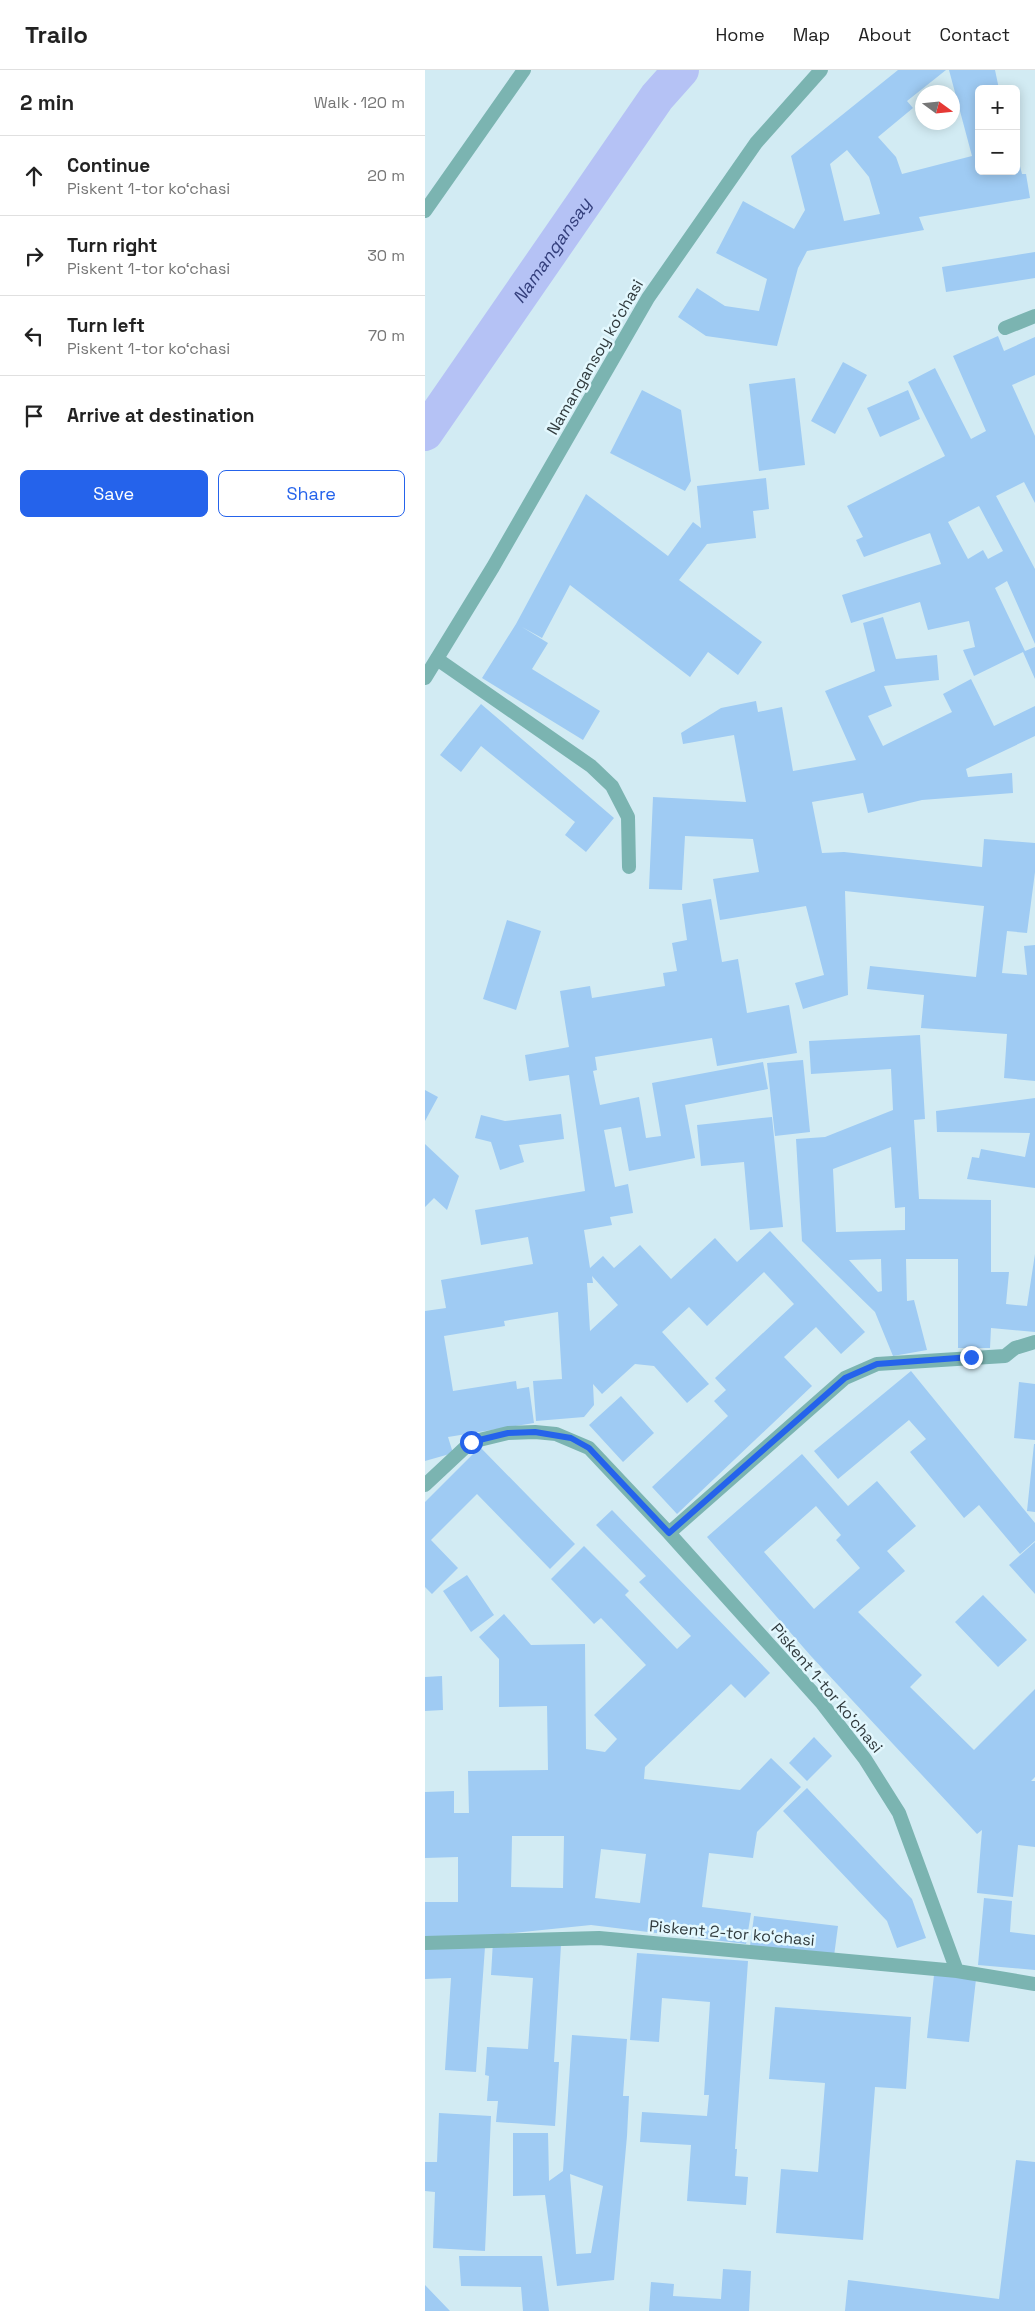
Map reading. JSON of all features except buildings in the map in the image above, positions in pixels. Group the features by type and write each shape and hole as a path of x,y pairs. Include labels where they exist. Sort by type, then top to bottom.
{"street":[{"path":"425,211 524,70"},
{"name":"Namangansoy koʻchasi","path":"425,678 493,567 649,298 756,143 817,75 829,70"},
{"path":"1005,328 1035,316"},
{"path":"437,660 591,766 612,786 628,817 629,867"},
{"path":"669,1533 845,1378 877,1364 1005,1356 1015,1348 1035,1342"},
{"name":"Piskent 1-tor koʻchasi","path":"425,1485 471,1442 508,1433 535,1432 556,1434 589,1448 669,1533 821,1702 865,1759 899,1814 957,1971"},
{"name":"Piskent 2-tor koʻchasi","path":"425,1943 599,1938 957,1971 1035,1984"}],"waterway":[{"name":"Namangansay","path":"425,433 657,97 681,70"}],"route":[{"path":"471,1442 508,1433 535,1432 571,1438 589,1448 669,1533 845,1378 877,1364 971,1357"}]}
